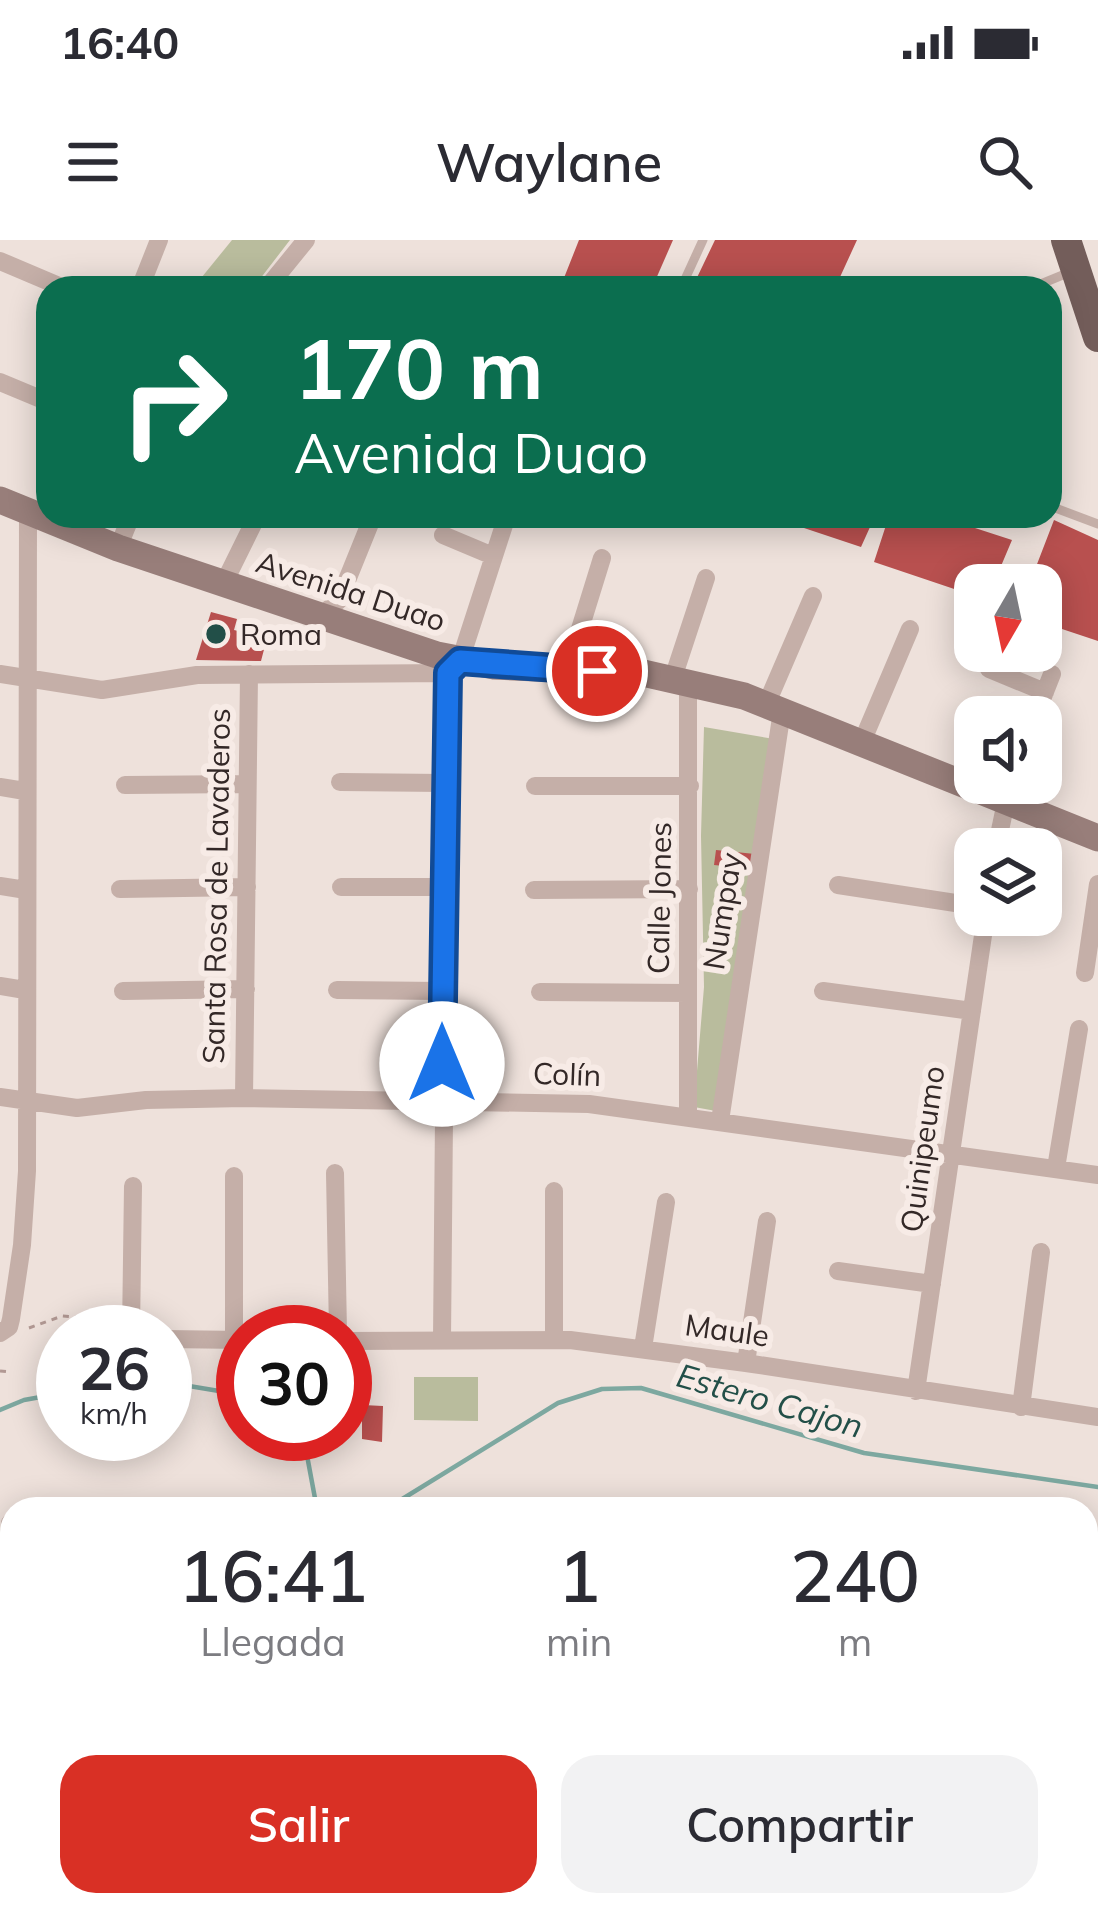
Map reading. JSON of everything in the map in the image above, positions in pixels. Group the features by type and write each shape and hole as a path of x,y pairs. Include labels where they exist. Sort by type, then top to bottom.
{"main road":[{"path":"1070,255 1097,331"}],"street":[{"path":"145,276 159,240"},
{"path":"277,276 306,240"},
{"path":"0,261 36,276"},
{"path":"0,382 36,397"},
{"name":"Avenida Duao","path":"0,500 36,515"},
{"path":"2,1333 11,1319 22,1245 28,1102 28,512"},
{"name":"Avenida Duao","path":"68,528 454,667 681,680 775,707 954,773"},
{"path":"118,548 126,528"},
{"path":"224,583 250,528"},
{"path":"320,617 340,600 368,528"},
{"path":"442,1340 444,783 454,667 503,528"},
{"path":"443,536 493,556"},
{"path":"567,671 602,558"},
{"name":"Calle Jones","path":"688,1115 691,786 681,680 706,578"},
{"name":"Numpay","path":"720,1121 775,707 813,596"},
{"path":"862,742 910,629"},
{"path":"0,674 102,690 181,676 454,667"},
{"path":"1002,672 1049,683 1044,696"},
{"name":"Santa Rosa de Lavaderos","path":"244,1098 249,674"},
{"path":"340,782 444,783"},
{"path":"125,785 247,784"},
{"path":"535,786 691,786"},
{"path":"0,787 25,791"},
{"name":"Avenida Duao","path":"1031,804 1098,838"},
{"path":"1084,974 1098,884"},
{"path":"838,885 954,903"},
{"path":"0,886 26,890"},
{"path":"120,889 247,887"},
{"path":"341,887 443,887"},
{"path":"534,890 689,890"},
{"name":"Quinipeumo","path":"916,1391 983,936"},
{"path":"0,986 25,990"},
{"path":"123,991 246,989"},
{"path":"337,990 442,991"},
{"path":"823,991 972,1011"},
{"path":"540,992 688,993"},
{"path":"1056,1168 1079,1029"},
{"name":"Colín","path":"0,1097 84,1108 146,1100 244,1098 590,1104 1098,1175"},
{"path":"335,1173 337,1305"},
{"path":"234,1176 238,1305"},
{"path":"131,1305 133,1186"},
{"path":"554,1191 554,1340"},
{"path":"644,1348 666,1202"},
{"path":"746,1363 767,1221"},
{"path":"1022,1407 1041,1252"},
{"path":"838,1271 932,1285"},
{"name":"Maule","path":"372,1341 554,1340 644,1348 1098,1417"}],"lane":[{"path":"686,276 703,240"},
{"path":"1045,276 1070,255"},
{"path":"1062,510 1098,524"}],"path":[{"path":"2,1333 36,1327"},
{"path":"0,1371 10,1372"}],"green space":[{"path":"232,240 290,240 262,276 203,276"},
{"path":"704,727 774,739 716,1111 694,1107 704,987"},
{"path":"414,1377 478,1377 478,1421 414,1420"}],"building":[{"path":"579,240 673,240 657,276 565,276"},
{"path":"715,240 857,240 840,276 698,276"},
{"path":"1062,524 1098,540 1098,641 1062,629 1062,564 1037,564 1051,528 1062,528"},
{"path":"804,528 870,528 861,547"},
{"path":"885,528 975,528 1012,540 1002,564 954,564 954,589 874,562"},
{"path":"211,612 237,619 234,630 267,638 261,661 196,660"},
{"path":"716,850 755,854 753,869 714,865"},
{"path":"401,1073 430,1074 429,1090 400,1090"},
{"path":"372,1405 383,1406 382,1442 372,1440"}],"waterway":[{"name":"Estero Cajon","path":"192,1386 216,1390"},
{"name":"Estero Cajon","path":"405,1497 558,1403 602,1389 641,1388 864,1453 1098,1487"},
{"name":"Estero Cajon","path":"0,1410 36,1398"},
{"name":"Estero Cajon","path":"308,1461 315,1497"}],"place":[{"name":"Roma","path":"216,634"}],"route":[{"path":"442,1064 448,673 460,661 597,671"}]}
